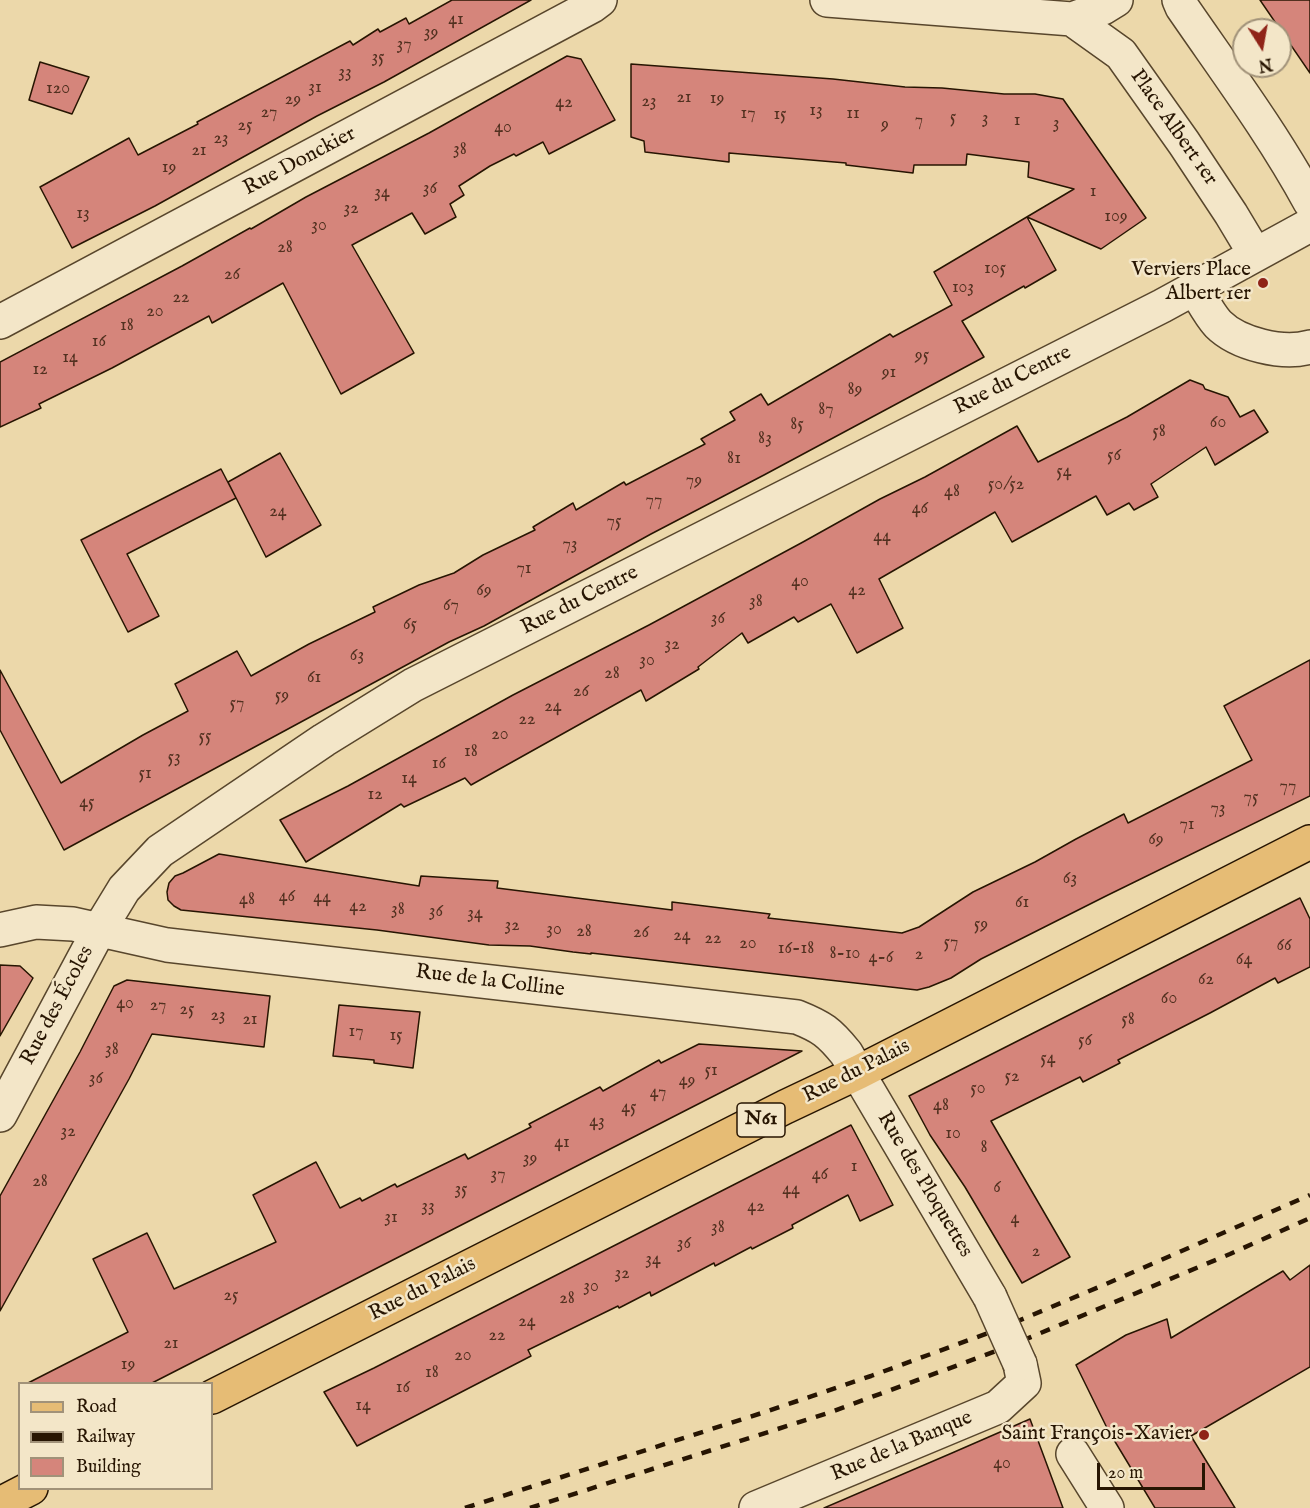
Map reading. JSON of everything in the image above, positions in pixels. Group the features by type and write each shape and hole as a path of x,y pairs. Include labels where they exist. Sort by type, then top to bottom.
{"main road":[{"name":"Rue du Palais","path":"213,1396 785,1107 859,1072 1310,842"},
{"path":"0,1504 27,1490"}],"street":[{"name":"Rue Donckier","path":"0,322 600,0"},
{"path":"827,0 1072,19 1103,8 1116,0"},
{"path":"1179,0 1182,8 1296,177 1310,202"},
{"name":"Place Albert 1er","path":"1072,19 1121,54 1184,143 1255,254"},
{"path":"1310,225 1195,289 1217,323 1230,334 1249,342 1287,350 1310,348"},
{"name":"Rue du Centre","path":"99,930 124,889 160,851 324,740 413,685 1195,289"},
{"path":"0,930 36,922 73,924 99,930"},
{"name":"Rue de la Colline","path":"99,930 167,945 797,1017 817,1025 833,1037 859,1072"},
{"name":"Rue des Écoles","path":"0,1115 99,930"},
{"name":"Rue des Ploquettes","path":"859,1072 990,1297 1020,1364"},
{"name":"Rue de la Banque","path":"756,1508 998,1407 1024,1383 1020,1364"},
{"path":"1073,1454 1107,1508"}],"building":[{"path":"452,0 531,0 155,206 72,248 40,187 129,138 138,155 350,41 353,45 378,29 380,32 406,18 409,24"},
{"path":"1260,0 1310,0 1310,73 1292,47 1292,18 1272,18"},
{"path":"567,56 581,59 615,120 549,154 543,142 490,166 459,186 464,195 450,204 456,217 425,234 412,213 352,245 414,353 341,394 283,283 212,323 209,316 39,404 41,408 0,427 0,362 429,133"},
{"path":"40,62 89,77 72,114 29,100"},
{"path":"631,64 833,79 905,87 1035,94 1063,99 1146,218 1101,249 1027,217 1056,270 962,321 984,357 64,850 0,730 0,670 61,783 188,711 175,684 237,651 251,676 309,644 375,612 373,607 419,585 454,573 483,555 535,530 533,527 573,503 576,510 624,482 626,485 705,444 701,439 735,420 730,412 761,394 768,405 890,334 893,337 952,305 934,272 1074,189 1028,177 1029,162 967,154 966,165 914,165 913,173 846,165 846,163 729,153 729,162 645,152 644,141 631,137"},
{"path":"1190,380 1203,385 1205,389 1228,397 1240,417 1254,410 1268,432 1215,465 1206,447 1151,484 1158,497 1134,510 1129,503 1107,515 1096,496 1012,542 995,512 879,579 903,628 857,653 831,604 798,622 794,617 748,643 742,633 698,667 699,669 646,701 641,690 471,785 465,778 404,807 401,804 306,862 280,820 348,786 513,695 649,625 1017,426 1038,462 1127,417"},
{"path":"280,453 321,525 266,557 228,482"},
{"path":"221,469 236,498 127,554 159,616 128,632 81,540"},
{"path":"1310,660 1310,796 981,959 951,978 917,990 530,946 489,945 377,930 181,910 168,900 169,883 175,876 219,854 419,886 421,876 498,881 497,888 672,910 672,902 770,914 768,918 902,933 919,927 973,892 1035,862 1124,814 1128,823 1252,760 1224,706"},
{"path":"1300,898 1310,919 1310,967 1278,983 1275,978 1118,1060 1120,1063 1083,1082 1080,1077 991,1121 1070,1257 1022,1283 965,1187 930,1135 909,1096"},
{"path":"0,965 20,966 33,978 0,1036"},
{"path":"127,980 270,996 264,1047 152,1034 0,1311 0,1196 114,986"},
{"path":"339,1005 420,1012 413,1068 374,1063 374,1060 333,1056"},
{"path":"699,1044 802,1051 154,1382 30,1382 128,1332 93,1259 147,1233 174,1289 276,1242 253,1195 316,1162 340,1208 360,1198 362,1201 395,1184 397,1187 465,1154 468,1159 531,1127 529,1124 600,1087 603,1091 659,1060 661,1063"},
{"path":"851,1125 893,1205 860,1221 848,1195 752,1249 751,1247 715,1266 714,1263 651,1296 650,1292 619,1308 618,1306 528,1350 531,1356 357,1446 324,1392 374,1368"},
{"name":"Saint François-Xavier","path":"1310,1265 1310,1367 1191,1436 1235,1508 1155,1508 1108,1430 1076,1365 1126,1335 1167,1319 1171,1338 1283,1271 1290,1280"},
{"path":"1030,1419 1063,1508 824,1508 952,1453"}],"railway":[{"path":"465,1508 768,1411 999,1329 1310,1195"},
{"path":"530,1508 831,1412 1007,1347 1310,1218"}],"place":[{"name":"Verviers Place Albert 1er","path":"1263,283"},
{"name":"Saint François-Xavier","path":"1204,1435"}]}
